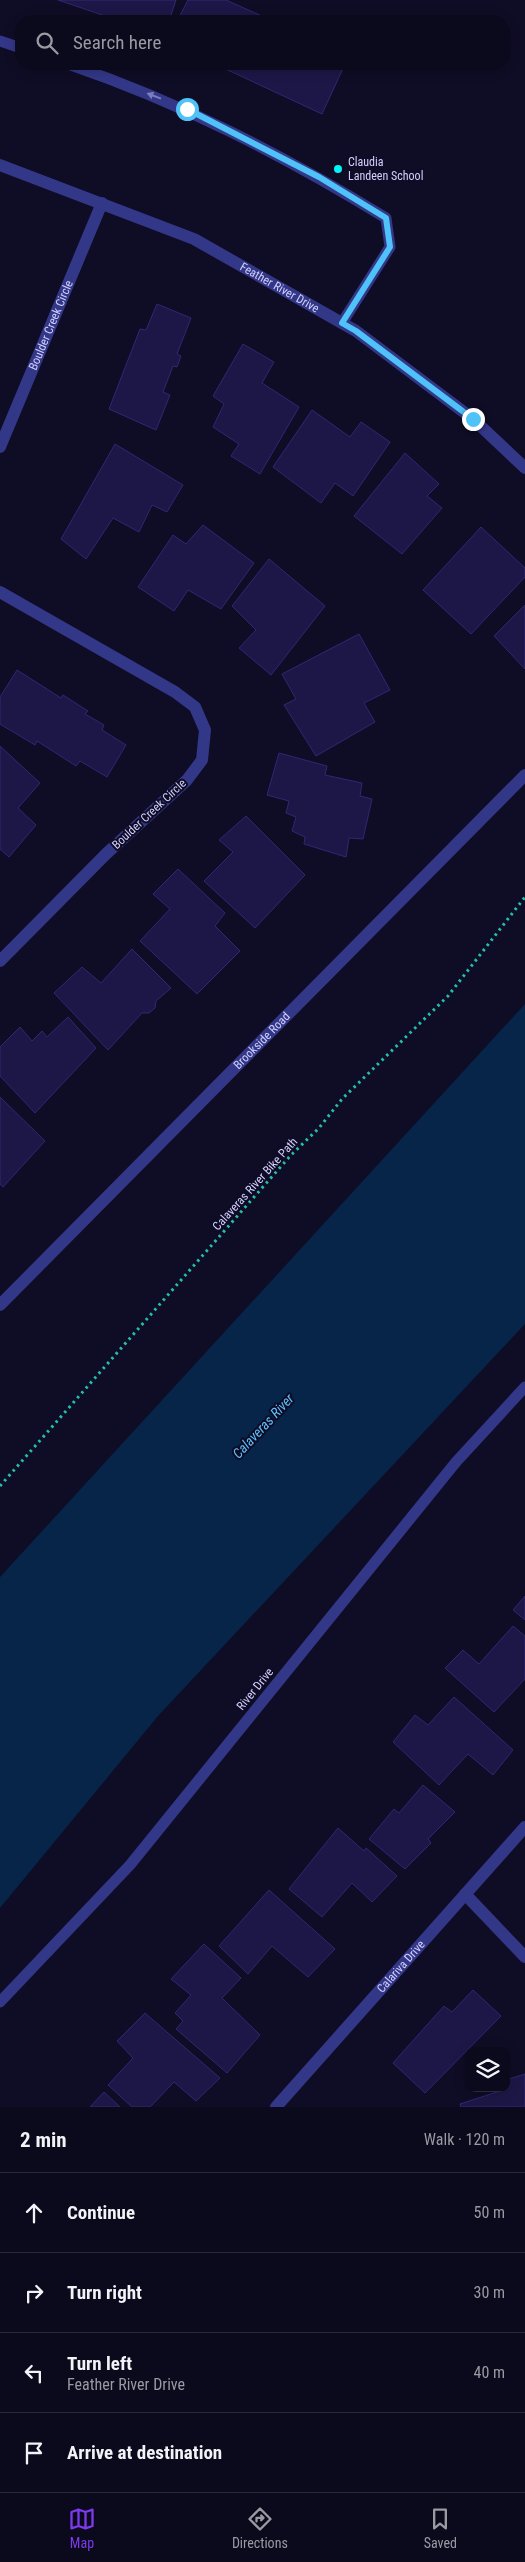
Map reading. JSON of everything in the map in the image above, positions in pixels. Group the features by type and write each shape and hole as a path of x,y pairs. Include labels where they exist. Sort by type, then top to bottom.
{"street":[{"name":"Feather River Drive","path":"0,165 194,239 356,331 473,419 525,468"},
{"name":"Boulder Creek Circle","path":"0,447 102,203"},
{"name":"Boulder Creek Circle","path":"0,592 175,692 194,707 205,730 205,745 202,760 187,780 106,854 0,961"},
{"name":"Brookside Road","path":"0,1305 525,775"},
{"name":"Calariva Drive","path":"276,2107 525,1827"},
{"path":"465,1894 525,1957"}],"lane":[{"path":"0,41 15,46"},
{"path":"84,70 187,109 319,177 386,218 390,247 342,323"},
{"name":"River Drive","path":"0,2002 130,1865 456,1462 525,1387"}],"path":[{"name":"Calaveras River Bike Path","path":"0,1486 291,1155 319,1128 342,1099 448,996 525,897"}],"water":[{"name":"Calaveras River","path":"525,1004 525,1324 158,1716 0,1908 0,1577"}],"building":[{"path":"58,0 176,0 171,15 102,15"},
{"path":"188,0 226,0 260,15 180,15"},
{"path":"228,70 342,70 322,114"},
{"path":"157,304 191,318 177,354 181,356 177,367 173,366 163,392 170,395 156,430 109,409 140,329 146,330"},
{"path":"243,344 274,362 262,383 299,407 260,474 231,456 239,444 213,427 224,404 213,396"},
{"path":"312,410 350,437 361,422 390,442 353,496 335,483 321,503 273,467"},
{"path":"115,444 183,485 167,512 152,505 139,532 113,518 86,559 61,539"},
{"path":"405,453 439,484 427,496 442,508 402,554 354,516"},
{"path":"203,525 254,563 221,609 188,590 174,611 138,587 173,535 186,544"},
{"path":"481,527 525,568 525,577 471,634 423,590"},
{"path":"269,559 325,606 271,675 239,648 256,630 232,606"},
{"path":"525,605 525,669 494,636"},
{"path":"359,634 390,690 364,703 375,722 316,756 284,705 296,699 282,674"},
{"path":"17,670 61,698 63,695 88,711 85,714 104,725 102,730 126,745 107,777 80,761 76,766 37,741 35,745 0,724 0,697"},
{"path":"0,746 40,783 18,808 36,825 9,857 0,849"},
{"path":"279,753 327,766 325,775 362,783 360,796 372,799 363,839 349,838 346,857 304,844 305,837 292,831 296,817 286,813 289,801 267,795"},
{"path":"246,816 305,875 255,928 204,881 233,852 219,840"},
{"path":"178,869 225,913 215,926 240,951 197,994 140,941 170,909 153,894"},
{"path":"132,949 171,988 156,1001 155,1008 149,1013 142,1013 108,1050 54,993 82,967 101,983"},
{"path":"68,1017 96,1048 35,1113 0,1076 0,1047 20,1027 32,1041 42,1031 47,1037"},
{"path":"0,1097 45,1141 3,1187 0,1184"},
{"path":"525,1596 525,1620 513,1610"},
{"path":"513,1626 525,1636 525,1679 494,1712 445,1668 463,1650 479,1664"},
{"path":"454,1697 513,1750 493,1775 468,1754 439,1785 393,1742 415,1715 428,1725"},
{"path":"423,1785 455,1812 428,1839 431,1843 405,1869 369,1839 394,1809 399,1813"},
{"path":"338,1828 364,1851 366,1848 397,1876 372,1902 352,1883 322,1917 289,1889"},
{"path":"269,1890 335,1949 308,1977 272,1946 248,1974 219,1946"},
{"path":"204,1944 241,1978 222,1998 260,2035 227,2073 176,2029 183,2021 175,2013 191,1995 171,1979"},
{"path":"473,1990 501,2016 470,2047 465,2047 465,2052 425,2093 393,2063 444,2006 452,2012"},
{"path":"145,2013 220,2078 196,2101 174,2082 150,2107 132,2107 108,2085 133,2058 117,2041"},
{"path":"525,2074 525,2107 461,2107 460,2104 497,2092 510,2092 510,2079"},
{"path":"104,2092 120,2107 90,2107"}],"place":[{"name":"Claudia Landeen School","path":"338,169"}],"route":[{"path":"187,109 319,177 386,218 390,247 342,323 356,331 473,419"}]}
